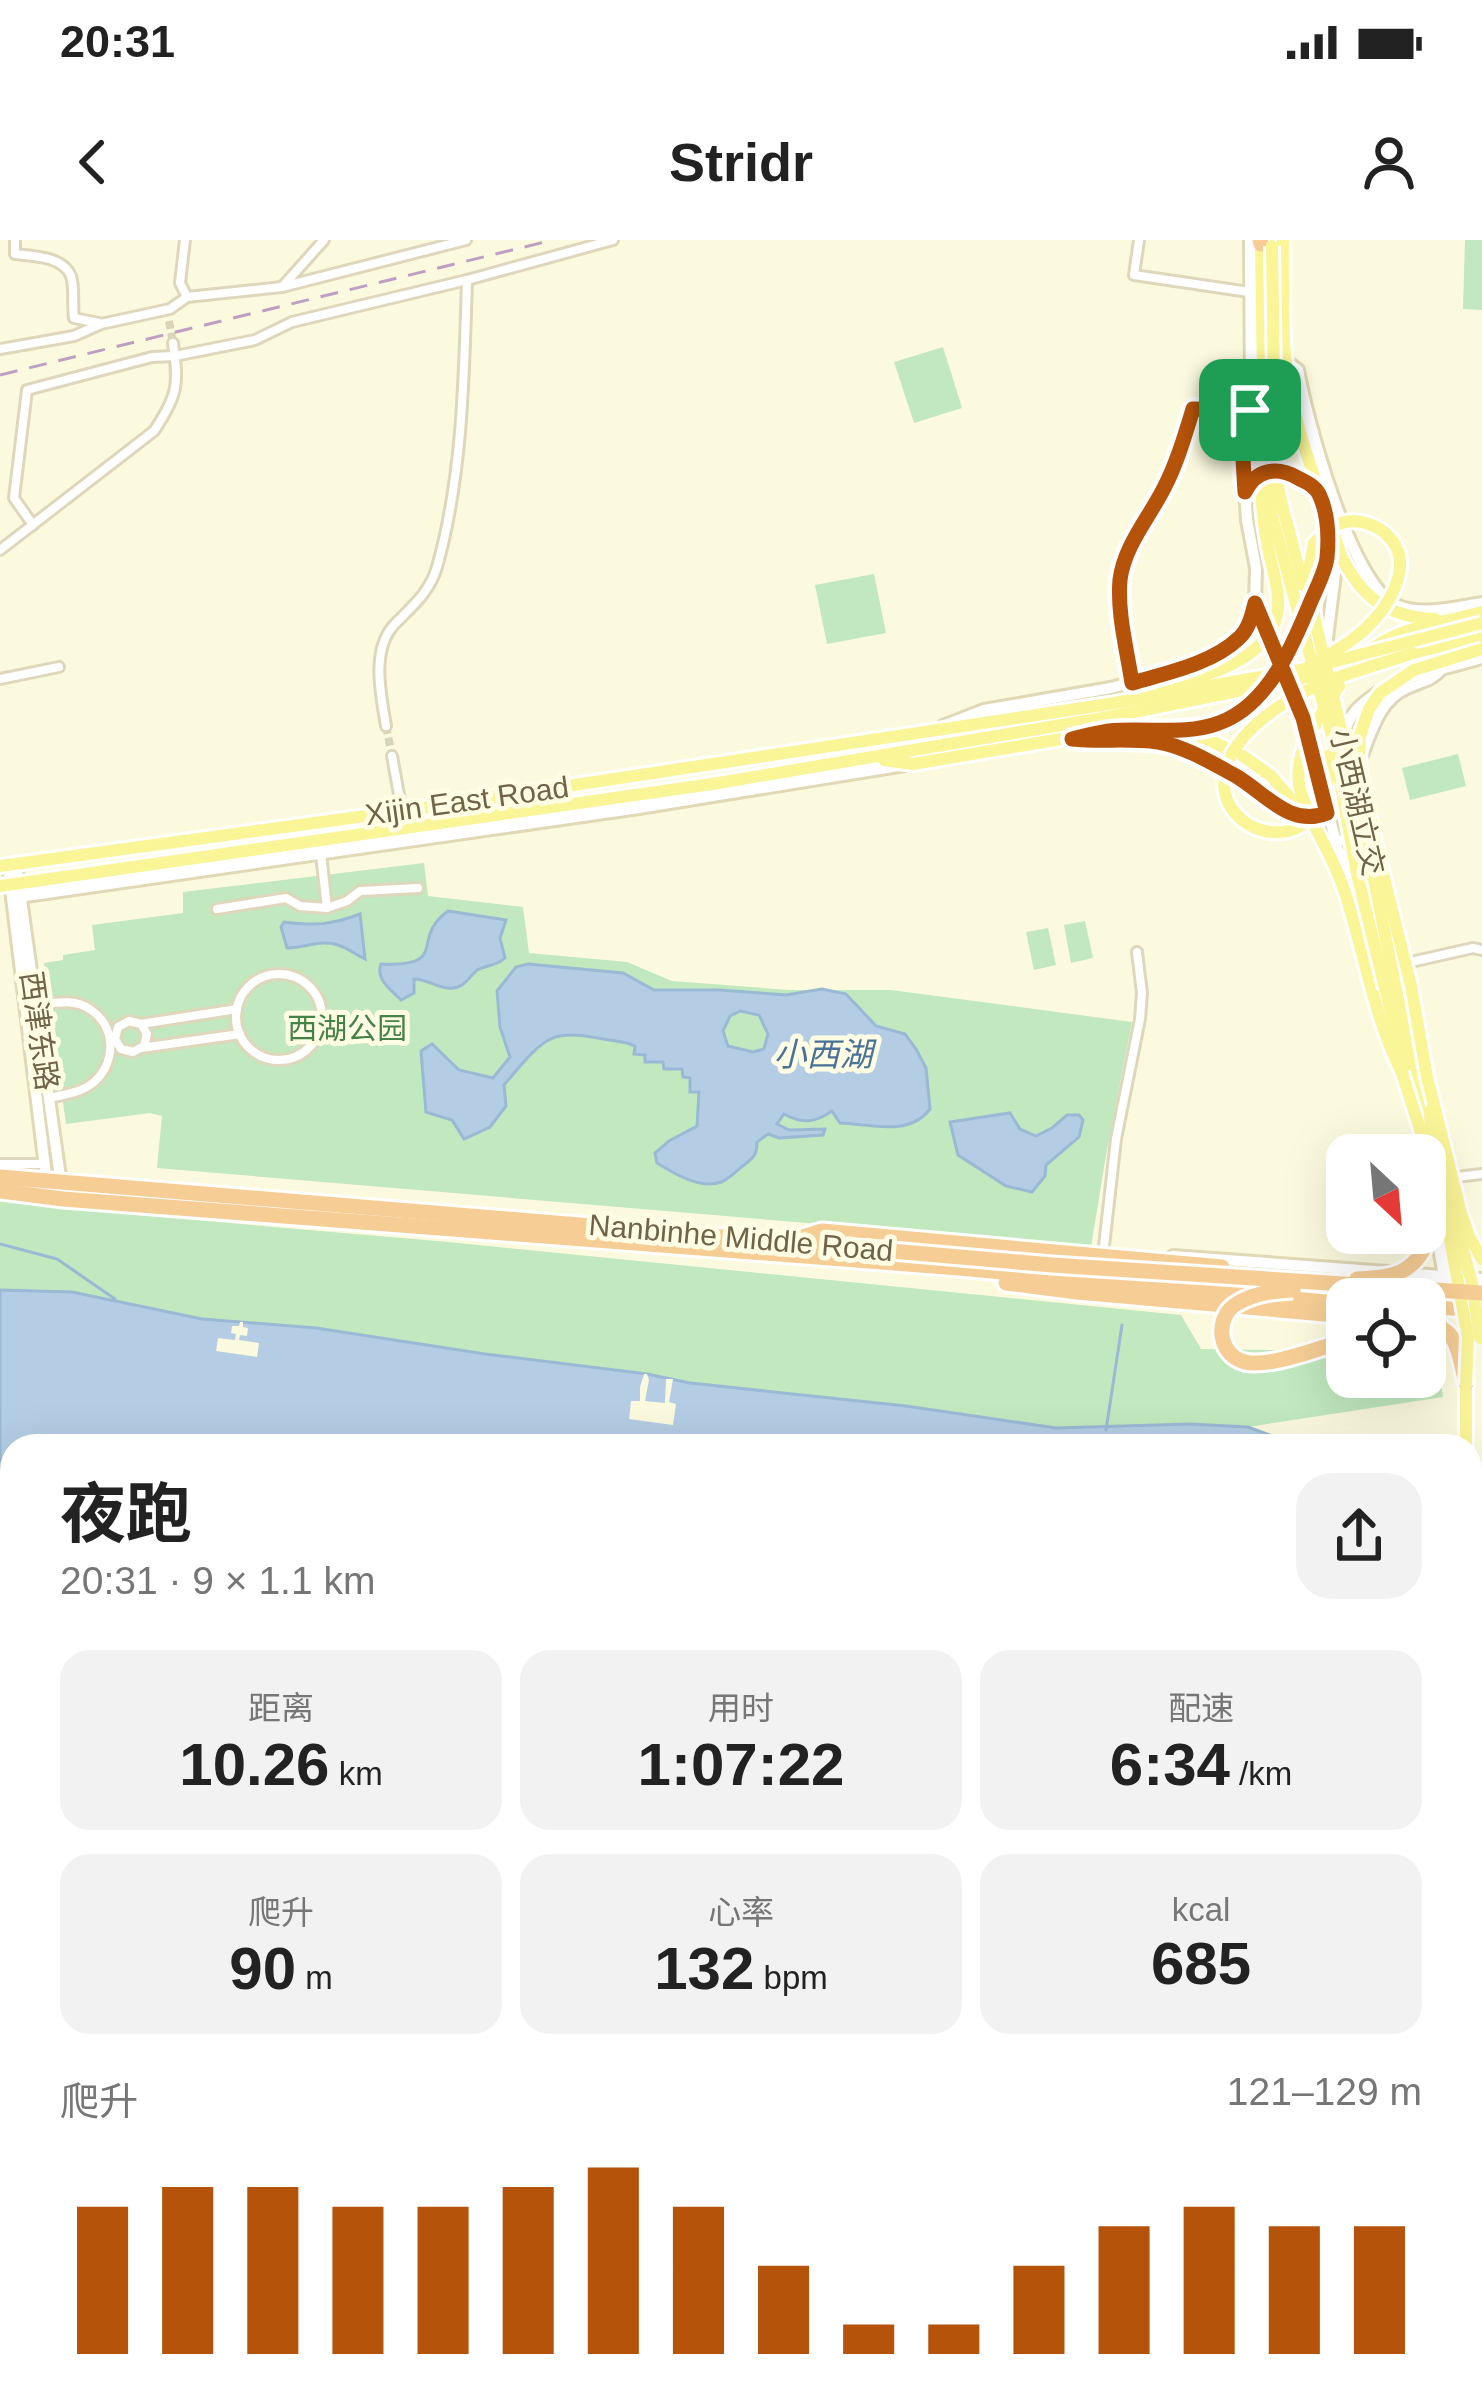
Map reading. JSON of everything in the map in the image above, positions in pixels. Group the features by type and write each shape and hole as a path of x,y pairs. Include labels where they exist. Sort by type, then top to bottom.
{"highway":[{"name":"Nanbinhe Middle Road","path":"0,1177 1326,1302"},
{"name":"Nanbinhe Middle Road","path":"0,1191 53,1184 1326,1284"},
{"path":"788,1242 822,1231 1359,1279 1386,1277 1406,1269 1420,1254"},
{"path":"959,1268 975,1279 1077,1292 1326,1314"},
{"name":"Nanbinhe Middle Road","path":"1446,1286 1479,1284"},
{"path":"1326,1290 1271,1291 1236,1303 1222,1324 1226,1348 1246,1362 1275,1360 1326,1346"},
{"path":"1446,1308 1482,1309"},
{"path":"1446,1330 1466,1385"}],"main road":[{"path":"1266,242 1295,418 1341,556 1362,590 1377,603 1399,614 1454,620"},
{"path":"1026,717 1206,674 1256,650 1274,626 1279,597 1261,503 1266,242"},
{"path":"1266,242 1279,494 1315,621"},
{"name":"小西湖立交","path":"1264,445 1272,517 1336,742 1357,874 1423,1134"},
{"path":"871,758 913,764 1108,731 1218,724 1249,706 1287,655 1327,559 1326,511"},
{"path":"1305,669 1368,628 1389,601 1400,556 1384,532 1359,521 1336,525 1314,543 1308,576 1315,621"},
{"path":"1422,1134 1367,976 1347,896 1301,794 1299,758 1349,670 1368,650 1408,628 1454,620 1482,606"},
{"name":"小西湖立交","path":"1315,621 1360,809 1424,1134"},
{"path":"1109,711 1305,669 1482,623"},
{"path":"1026,717 1109,711 1251,690 1482,636"},
{"path":"1336,742 1323,798 1303,824 1283,832 1263,831 1242,823 1229,807 1225,768 1234,750 1279,707 1326,682 1413,653"},
{"path":"1482,653 1414,670 1380,693 1360,736 1359,766 1450,1179 1468,1236 1482,1259"},
{"name":"Xijin East Road","path":"12,890 712,784 1109,711"},
{"name":"Xijin East Road","path":"8,865 1026,717"},
{"path":"1158,729 1205,738 1243,756 1271,776 1316,829"},
{"path":"1426,1134 1427,1077"},
{"path":"1446,1173 1450,1179"},
{"path":"1446,1204 1472,1283 1481,1344"},
{"path":"1446,1220 1468,1337 1466,1434"}],"street":[{"path":"15,240 14,254 47,258 68,270 74,318 100,324"},
{"path":"184,240 180,283 187,297"},
{"path":"282,287 324,240"},
{"path":"0,349 74,336 100,324 170,310 187,297 282,287 466,240"},
{"path":"33,525 14,498 27,390 152,357 255,340 292,322 613,240"},
{"path":"1139,240 1134,275 1249,292"},
{"path":"1266,242 1249,292 1250,410 1243,459 1256,568 1255,603 1303,718 1422,1134"},
{"path":"386,725 379,682 388,632 413,609 436,572 453,494 467,280"},
{"path":"169,321 170,310"},
{"path":"0,550 154,431 177,385 173,343"},
{"path":"1286,362 1298,370 1315,449 1341,517 1378,590 1395,605 1412,609 1482,606"},
{"path":"1132,683 1120,578 1132,544 1176,463 1193,409 1250,410"},
{"path":"1245,492 1250,480 1261,473 1284,471 1316,488"},
{"path":"1137,952 1141,1016 1116,1139 1103,1255 1192,1256 1444,1276 1479,1284 1336,742 1327,638 1341,517"},
{"name":"Xijin East Road","path":"933,730 983,710 1173,671 1216,654 1240,637 1255,603"},
{"path":"1336,742 1359,706 1402,680 1482,653"},
{"path":"0,679 59,667"},
{"path":"1297,817 1317,817 1334,810 1349,789 1383,709 1401,691 1433,680 1444,668"},
{"path":"1072,739 1163,742 1197,755 1336,842"},
{"path":"392,756 402,811"},
{"name":"Xijin East Road","path":"12,890 320,854 913,764"},
{"path":"1336,842 1360,835"},
{"path":"320,854 327,908"},
{"name":"西津东路","path":"8,865 53,1184"},
{"path":"217,909 286,898 300,906 327,908 360,891 418,888"},
{"name":"西津东路","path":"12,890 49,1098 53,1184"},
{"path":"1394,965 1482,950"},
{"path":"290,975 317,995 321,1028 301,1054 268,1058 253,1051 240,1034 237,1009 245,991 258,980 290,975"},
{"path":"35,1005 76,1003 92,1010 127,1052 240,1034"},
{"path":"140,1024 237,1009"},
{"path":"49,1098 89,1087 102,1075 115,1032 123,1023 140,1024 147,1034 141,1048"},
{"path":"0,1164 53,1184"},
{"path":"1450,1179 1482,1174"},
{"path":"1440,1254 1444,1276"}],"green space":[{"path":"1465,240 1482,240 1482,310 1463,309"},
{"path":"943,347 962,408 914,423 894,362"},
{"path":"874,574 886,633 827,644 815,585"},
{"path":"1458,754 1466,786 1410,800 1402,768"},
{"name":"西湖公园","path":"424,863 428,896 523,907 529,953 627,962 672,981 789,990 891,990 1132,1022 1091,1247 157,1168 162,1116 150,1113 66,1124 44,963 95,950 92,925 183,913 183,892"},
{"path":"1085,921 1093,958 1071,963 1064,925"},
{"path":"1048,928 1056,965 1034,970 1026,932"},
{"path":"0,1199 1181,1315 1201,1349 1326,1351 1326,1398 1436,1398 1248,1427 1056,1428 690,1383 316,1328 202,1319 72,1292 0,1290"}],"water":[{"path":"448,911 506,920 500,938 505,958 477,970 456,988 414,979 414,993 401,1000 382,979 381,964 402,964 423,956 437,921"},
{"path":"360,914 365,959 332,943 287,948 284,922 323,924"},
{"name":"小西湖","path":"528,964 623,973 654,990 786,995 822,989 846,994 876,1026 905,1034 916,1049 926,1068 930,1109 911,1123 889,1127 840,1123 832,1111 808,1121 784,1114 777,1124 789,1130 825,1129 823,1135 779,1138 768,1134 757,1142 753,1158 727,1179 713,1184 696,1182 657,1163 655,1153 697,1126 699,1092 690,1092 690,1078 683,1077 682,1069 664,1069 663,1062 645,1062 645,1055 634,1054 635,1046 627,1043 568,1035 545,1042 533,1052 504,1085 506,1106 490,1127 464,1139 452,1120 426,1112 421,1051 432,1044 459,1070 493,1078 510,1057 500,1027 497,991 516,967","holes":["740,1011 759,1015 768,1034 764,1049 753,1052 728,1046 723,1031 730,1016"]},
{"path":"1010,1113 1020,1129 1036,1136 1067,1115 1083,1120 1079,1137 1046,1165 1045,1176 1032,1192 1006,1186 958,1155 950,1122"},
{"path":"0,1290 72,1292 202,1319 316,1328 690,1383 1056,1428 1190,1424 1248,1427 1267,1434 0,1434"}],"pier":[{"path":"240,1322 248,1328 247,1336 240,1335 239,1340 259,1343 257,1357 216,1351 218,1338 235,1340 232,1326"},
{"path":"644,1374 649,1380 645,1401 665,1403 666,1379 673,1379 669,1402 676,1404 673,1425 629,1419 631,1401 640,1401"}],"waterway":[{"path":"0,1244 57,1259 115,1299"},
{"path":"1106,1430 1122,1325"}],"tunnel":[{"path":"169,321 173,343"},
{"path":"386,726 392,756"}],"railway":[{"path":"0,375 553,240"}],"route":[{"path":"1250,410 1193,409 1176,463 1132,544 1120,578 1132,683 1216,654 1240,637 1255,603 1303,718 1327,813 1317,817 1297,817 1197,755 1163,742 1072,739 1108,731 1218,724 1249,706 1270,680 1287,655 1327,559 1326,511 1316,488 1288,472 1261,473 1250,480 1245,492 1243,459 1250,410"}]}
